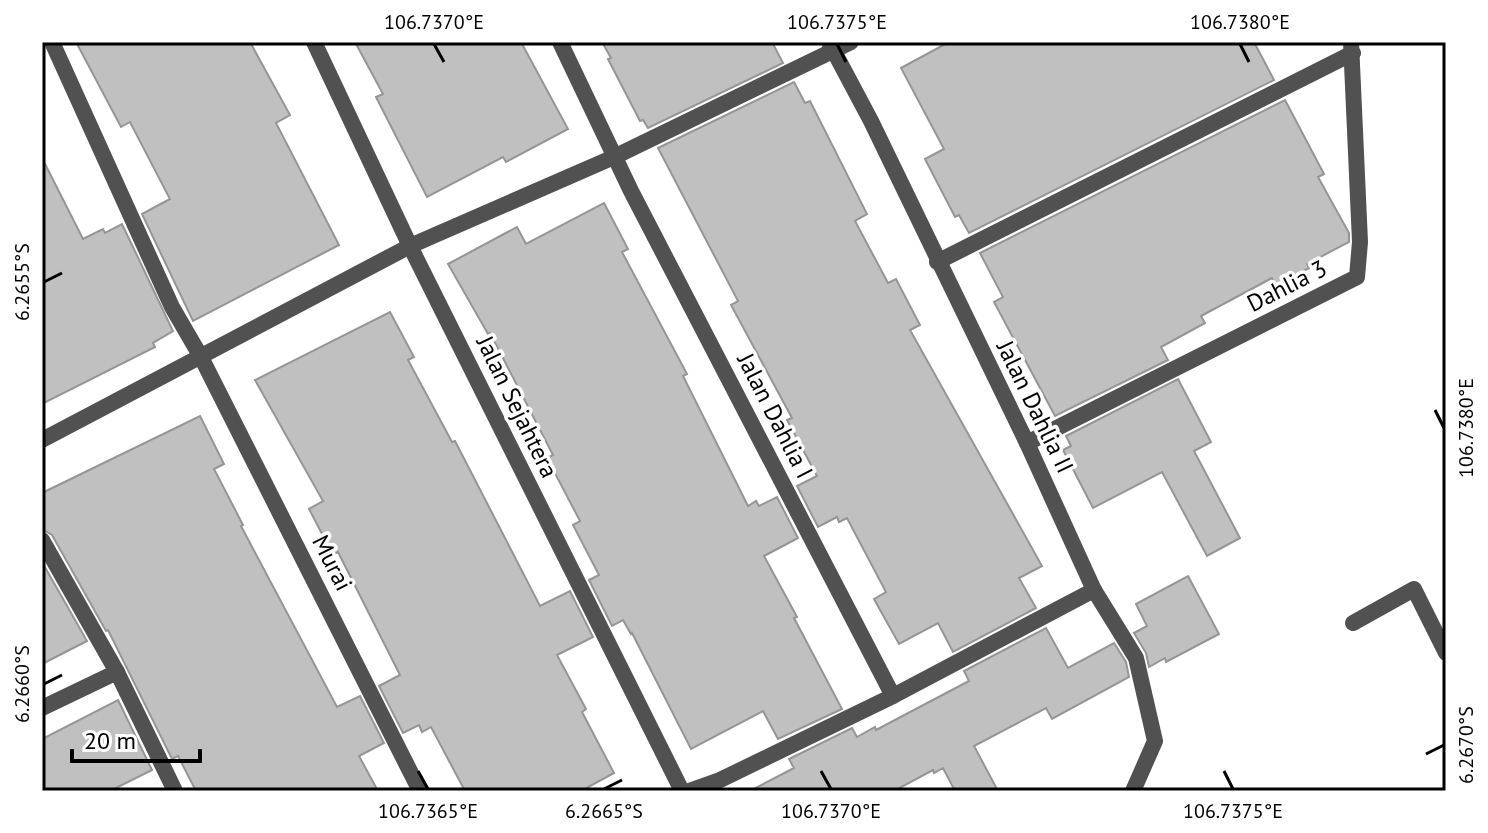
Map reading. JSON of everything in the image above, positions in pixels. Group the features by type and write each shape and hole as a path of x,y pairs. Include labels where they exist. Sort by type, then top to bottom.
{"street":[{"name":"Murai","path":"52,42 172,307 201,357 420,791"},
{"name":"Jalan Sejahtera","path":"314,42 410,246 682,791"},
{"name":"Jalan Dahlia I","path":"560,42 614,157 893,696"},
{"path":"42,440 410,246 614,157 831,46 851,42"},
{"name":"Jalan Dahlia II","path":"831,46 844,66 1027,443 1094,590 1136,658 1155,741 1133,791"},
{"path":"937,262 1352,48"},
{"name":"Dahlia 3","path":"1027,443 1357,277 1360,242 1352,48"},
{"path":"42,540 117,672 175,791"},
{"path":"1353,623 1414,589 1446,653"},
{"path":"689,791 720,780 893,696 1094,590"},
{"path":"42,708 117,672"}],"building":[{"path":"76,42 250,42 290,115 276,123 339,245 193,321 142,214 170,199 130,122 121,127"},
{"path":"355,42 521,42 568,129 506,162 503,157 427,197 376,97 383,94"},
{"path":"602,42 772,42 783,63 648,128 643,120 640,121"},
{"path":"949,42 1254,42 1274,80 969,233 959,215 955,217 925,159 944,149 901,68"},
{"path":"794,82 805,103 810,101 867,214 855,221 888,283 896,279 920,325 910,330 1042,566 1019,578 1036,608 953,652 938,623 899,644 874,599 886,592 847,518 839,522 837,517 818,527 797,486 817,476 787,420 792,418 731,305 738,301 658,148"},
{"path":"1285,100 1324,174 1318,177 1349,233 1349,242 1307,264 1309,268 1276,286 1272,278 1201,316 1205,323 1161,347 1168,360 1055,416 994,302 1003,297 980,253"},
{"path":"42,158 83,239 122,224 173,331 153,343 155,347 42,404"},
{"path":"604,203 628,249 622,252 687,374 683,376 748,506 756,501 759,506 777,497 798,538 764,556 842,709 778,739 763,711 691,749 632,633 623,620 612,626 589,580 599,575 573,525 580,521 547,458 553,455 490,333 448,264 517,227 526,244"},
{"path":"390,312 414,357 408,360 452,442 455,441 540,606 570,591 593,637 557,655 586,709 582,712 614,773 581,791 465,791 431,727 422,732 419,725 403,733 379,686 400,675 338,552 333,555 309,509 323,501 255,380"},
{"path":"1178,379 1211,442 1194,451 1240,538 1207,556 1162,472 1093,508 1063,450 1071,446 1066,436"},
{"path":"200,416 224,464 214,469 337,707 360,696 384,743 359,756 378,791 196,791 178,756 172,759 108,630 52,535 42,529 42,493"},
{"path":"42,562 87,641 42,664"},
{"path":"1188,576 1219,634 1166,662 1165,658 1149,667 1146,653 1134,633 1147,626 1136,604"},
{"path":"1046,628 1068,668 1114,643 1126,662 1129,677 1052,719 1046,708 974,746 998,791 955,791 943,768 934,773 933,770 894,791 750,791 794,768 789,759 852,728 857,737 875,727 876,730 969,681 964,671"},
{"path":"118,700 152,770 110,791 42,791 42,739"}]}
